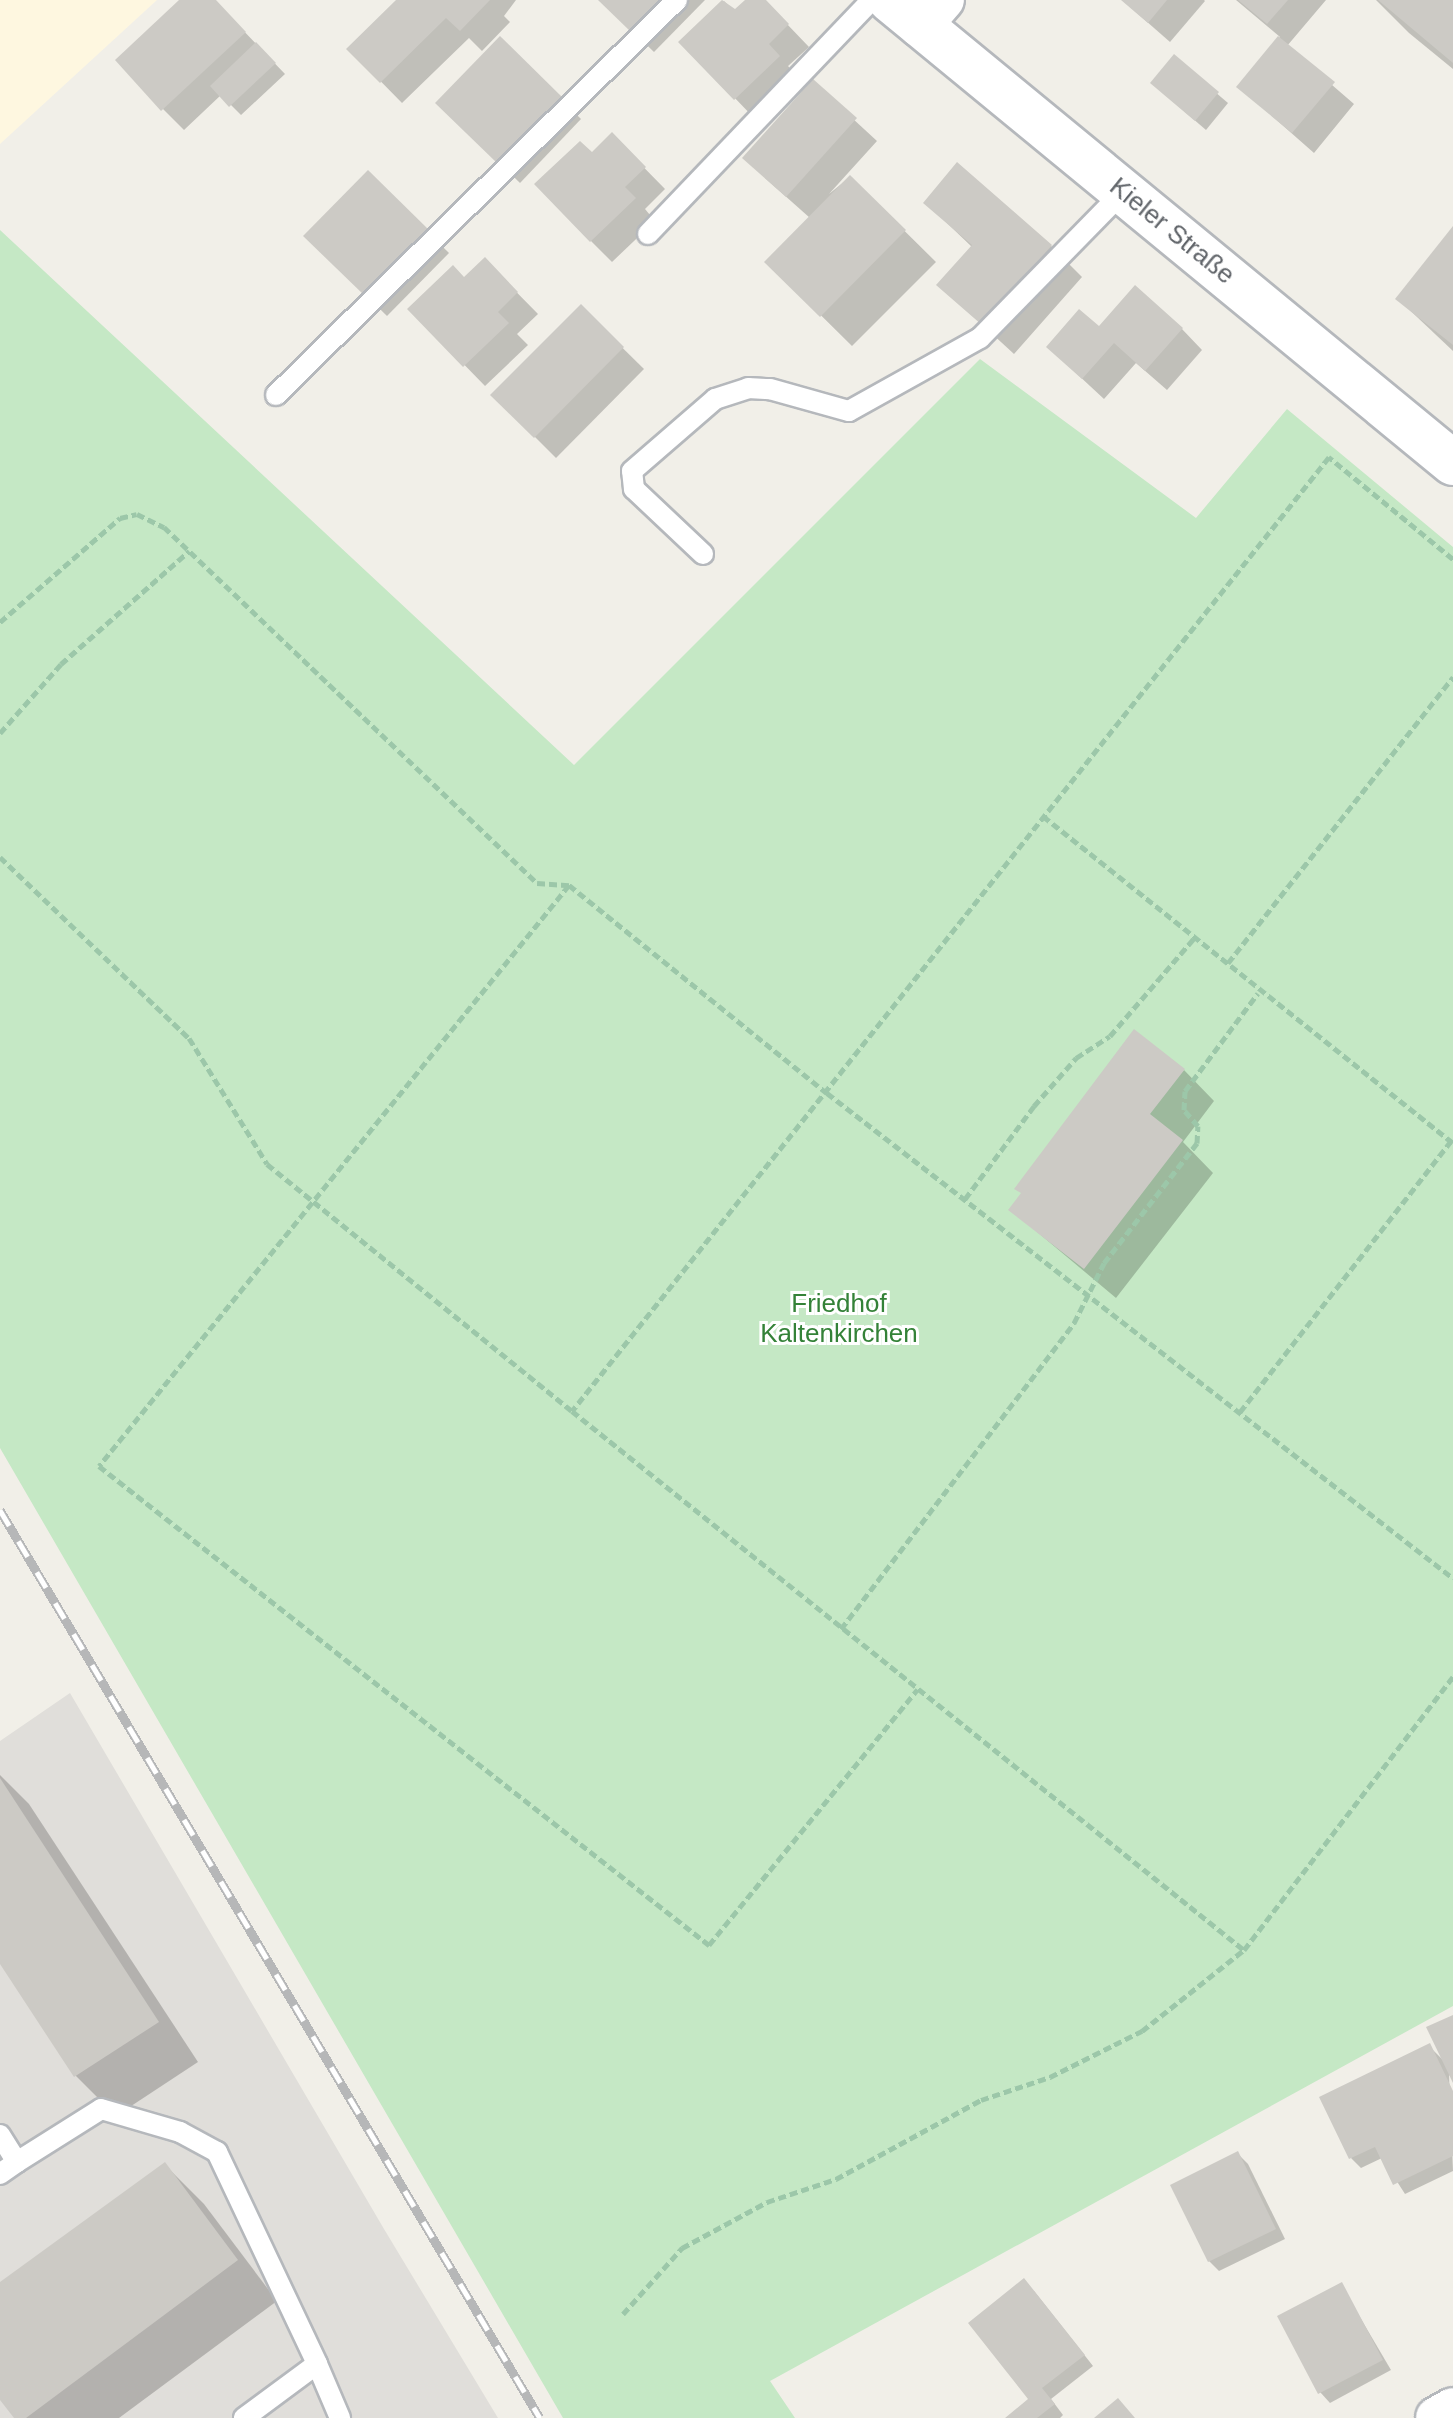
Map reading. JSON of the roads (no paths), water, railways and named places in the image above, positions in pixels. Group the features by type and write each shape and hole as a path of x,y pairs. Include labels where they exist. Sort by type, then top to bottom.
{"main road":[{"name":"Kieler Straße","path":"918,9 1123,192 1453,463"}],"street":[{"path":"1437,2418 1453,2409"}],"lane":[{"path":"276,395 677,0"},
{"path":"648,234 872,0"},
{"path":"703,554 634,489 632,471 715,399 748,388 770,389 849,411 980,338 1123,192"},
{"path":"0,2135 8,2168 101,2109 180,2132 217,2152 340,2418"},
{"path":"244,2418 317,2364"}],"railway":[{"path":"0,1510 540,2418"}],"park label":[{"name":"Friedhof Kaltenkirchen","path":"839,1319"}]}
